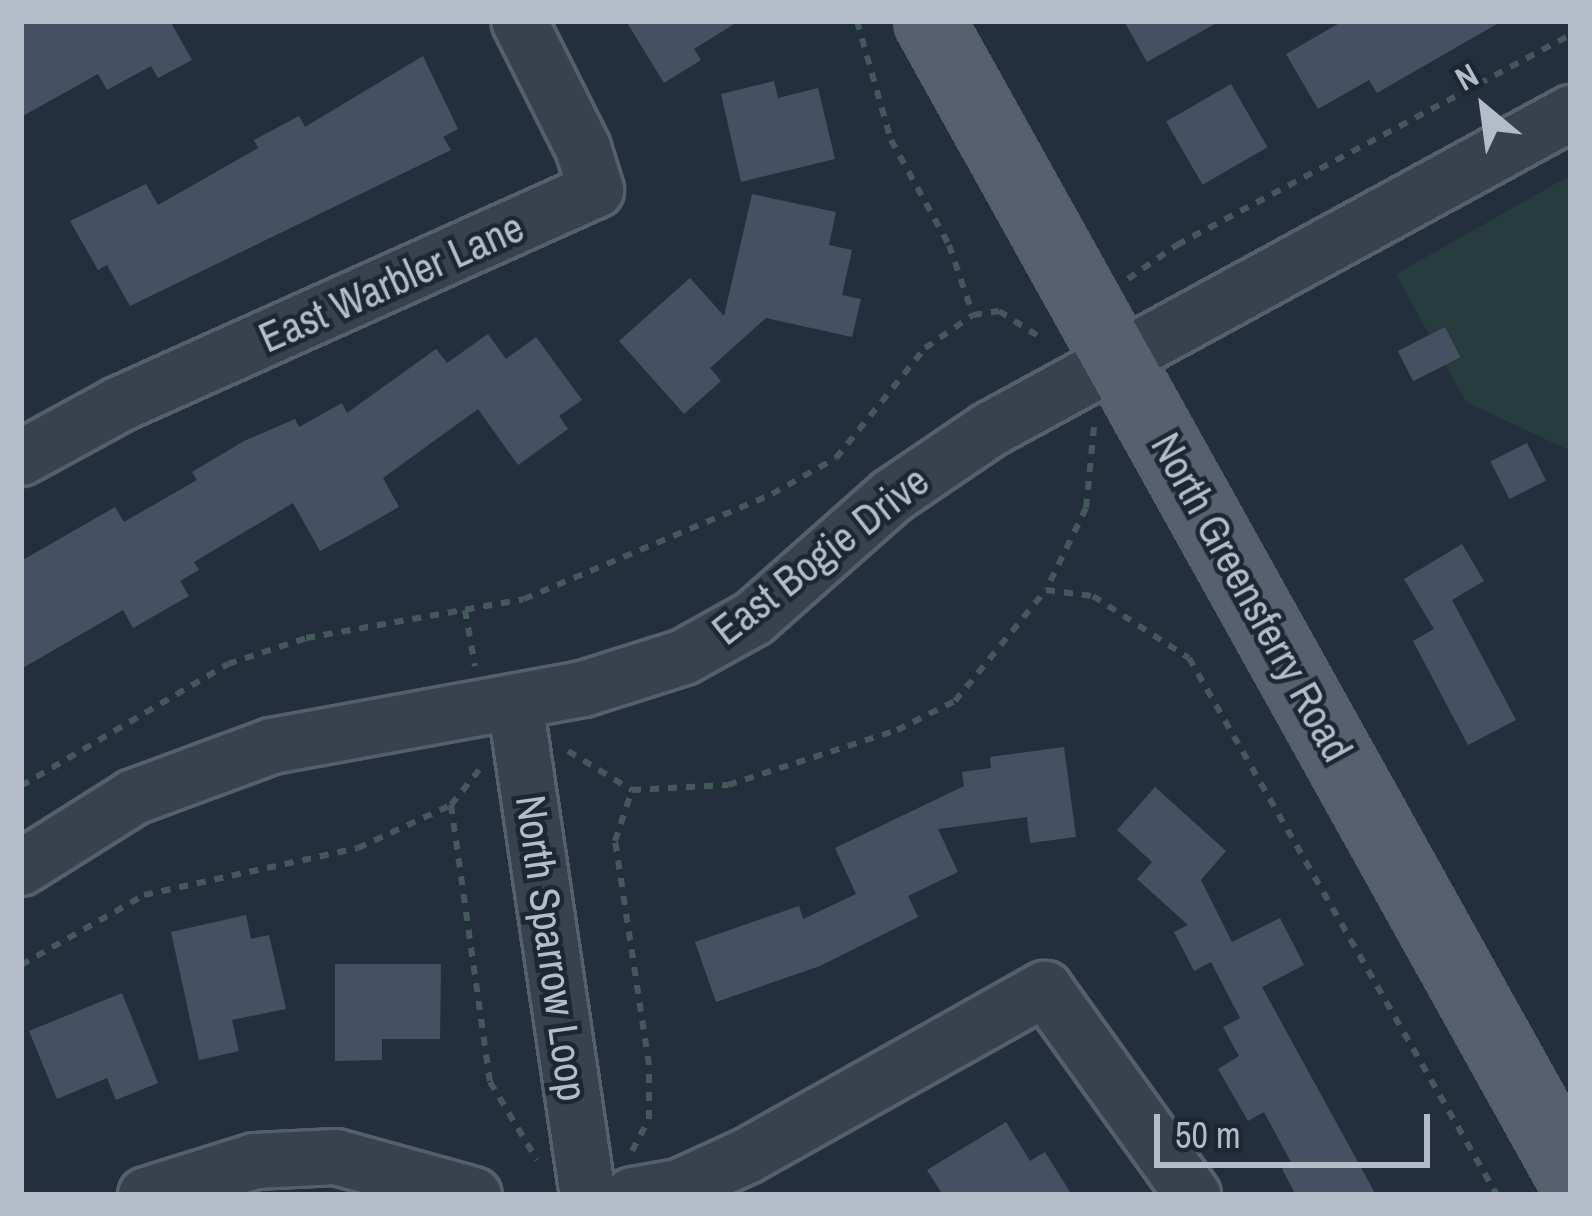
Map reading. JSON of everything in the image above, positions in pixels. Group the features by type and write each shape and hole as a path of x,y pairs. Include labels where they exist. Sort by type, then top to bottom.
{"main road":[{"name":"North Greensferry Road","path":"929,21 1571,1175"}],"street":[{"name":"East Warbler Lane","path":"21,458 120,404 596,190 584,148 519,21"},
{"name":"East Bogie Drive","path":"21,868 134,797 272,746 515,701 684,657 736,628 892,496 989,430 1571,112"},
{"name":"North Sparrow Loop","path":"515,701 588,1195"},
{"path":"631,1175 679,1187 747,1156 1045,989 1192,1195"},
{"path":"146,1195 255,1162 336,1156 474,1195"}],"path":[{"path":"857,21 891,140 949,245 973,314"},
{"path":"1177,245 1571,35"},
{"path":"21,786 227,664 306,638 524,599 772,494 836,458 926,348 973,314 999,311 1043,339"},
{"path":"631,1175 650,1119 649,1065 615,841 632,790 728,785 897,730 955,700 1046,590 1086,508 1096,430"},
{"path":"1046,590 1094,596 1190,658 1497,1195"},
{"path":"21,965 144,895 358,848 451,805 491,755"},
{"path":"451,805 490,1082 500,1110 537,1160"}],"green space":[{"path":"1571,175 1571,451 1466,402 1396,274"}],"building":[{"path":"21,21 170,21 192,60 158,78 151,66 107,90 98,74 21,117"},
{"path":"626,21 739,21 694,49 701,60 664,83"},
{"path":"1124,21 1220,21 1147,62"},
{"path":"1343,21 1502,21 1377,93 1369,80 1318,109 1286,54"},
{"path":"423,56 458,129 443,137 451,150 130,306 107,265 98,270 70,221 146,184 158,205 258,148 254,140 299,116 305,127"},
{"path":"774,81 778,98 818,88 835,159 741,182 721,94"},
{"path":"1231,84 1268,147 1203,185 1166,122"},
{"path":"752,194 836,212 829,245 852,250 842,295 861,299 852,337 766,318 710,368 721,381 684,414 619,341 690,278 724,316"},
{"path":"1445,327 1460,357 1413,381 1398,351"},
{"path":"488,334 506,359 536,337 582,400 559,416 568,429 518,465 478,409 383,478 399,507 320,551 293,503 194,562 199,570 180,581 189,596 133,628 123,610 21,669 21,561 115,507 124,522 197,480 192,472 244,441 295,419 299,427 342,403 347,413 436,349 447,363"},
{"path":"1527,443 1546,480 1510,499 1490,462"},
{"path":"1462,544 1484,581 1452,600 1516,720 1468,745 1413,641 1434,629 1404,579"},
{"path":"1064,747 1076,837 1030,843 1027,817 938,829 958,872 908,896 918,917 820,966 716,1002 695,942 799,906 803,919 856,894 835,848 964,786 962,772 991,768 990,757"},
{"path":"1155,787 1226,851 1201,880 1232,942 1280,918 1304,965 1262,987 1376,1195 1296,1195 1282,1169 1292,1164 1264,1112 1248,1121 1218,1069 1239,1056 1223,1027 1240,1018 1211,962 1194,971 1174,932 1188,925 1137,879 1152,862 1117,830"},
{"path":"246,915 251,939 269,935 286,1009 232,1020 239,1051 199,1060 171,932"},
{"path":"335,964 441,964 440,1039 382,1039 382,1060 335,1061"},
{"path":"122,993 158,1083 116,1100 107,1078 57,1099 29,1031"},
{"path":"1006,1122 1030,1161 1045,1152 1072,1195 943,1195 927,1170"}]}
